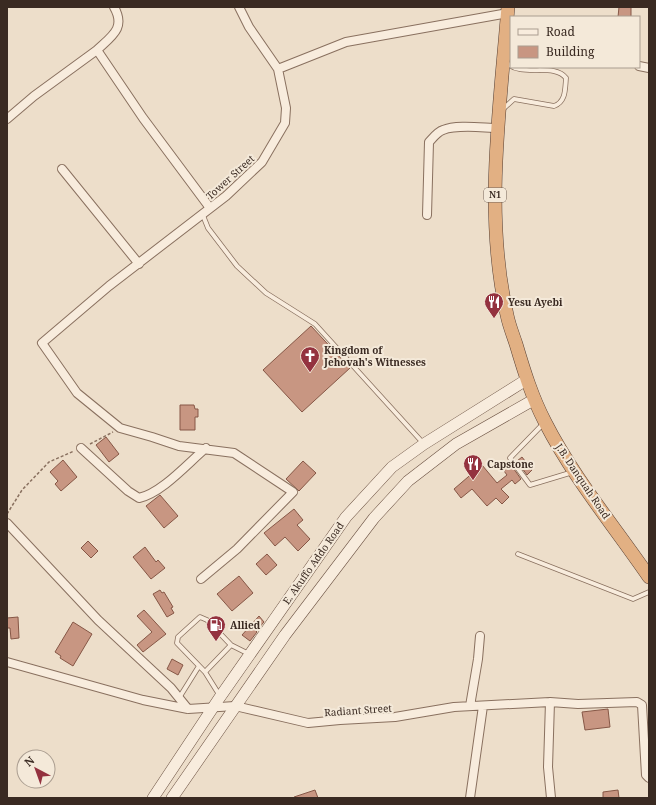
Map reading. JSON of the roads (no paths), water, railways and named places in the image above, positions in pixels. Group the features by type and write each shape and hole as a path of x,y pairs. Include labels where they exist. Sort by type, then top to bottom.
{"highway":[{"name":"N1","path":"508,10 507,55 496,159 495,197 497,246 507,315 526,380"},
{"name":"J.B. Danquah Road","path":"526,380 545,422 575,471 649,577"}],"main road":[{"name":"E. Akuffo Addo Road","path":"153,798 220,697 346,517 392,468 424,444 526,380"},
{"name":"E. Akuffo Addo Road","path":"172,798 285,636 374,518 408,481 456,444 535,400"}],"street":[{"path":"7,119 34,96 98,50 117,30 119,16 114,7"},
{"path":"239,7 249,27 278,69 346,42 508,10"},
{"path":"98,50 143,118 210,208"},
{"name":"Tower Street","path":"206,448 179,446 152,436 120,428 77,393 42,343 109,286 226,196 262,162 285,123 286,108 278,69"},
{"path":"427,215 429,142 433,137 441,130 450,128 499,128"},
{"path":"62,169 139,264"},
{"path":"81,448 128,491 139,498 147,496 164,484 206,448 234,453 293,492 237,548 201,579"},
{"path":"7,523 98,620 171,688 188,709"},
{"path":"470,706 478,659 480,636"},
{"name":"Radiant Street","path":"7,662 120,695 188,709 235,706 308,723 395,717 454,707 550,702 578,704 637,702 642,705 646,775 649,778"},
{"path":"550,702 548,766 552,798"},
{"path":"470,798 483,706"}],"lane":[{"path":"500,112 514,99 554,106 560,104 563,100 566,78 562,73 555,71 515,68"},
{"path":"202,213 208,228 237,266 266,293 316,324 424,444"},
{"path":"545,422 510,458 530,485 575,471"},
{"path":"518,554 633,599 649,592"},
{"path":"220,697 204,672 176,643 176,640 200,617 207,620 231,645 250,654"},
{"path":"204,672 231,645"},
{"path":"179,698 199,666"}],"place":[{"name":"Yesu Ayebi","path":"494,319"},
{"name":"Kingdom of Jehovah's Witnesses","path":"310,373"},
{"name":"Capstone","path":"473,481"},
{"name":"Allied","path":"216,642"}]}
